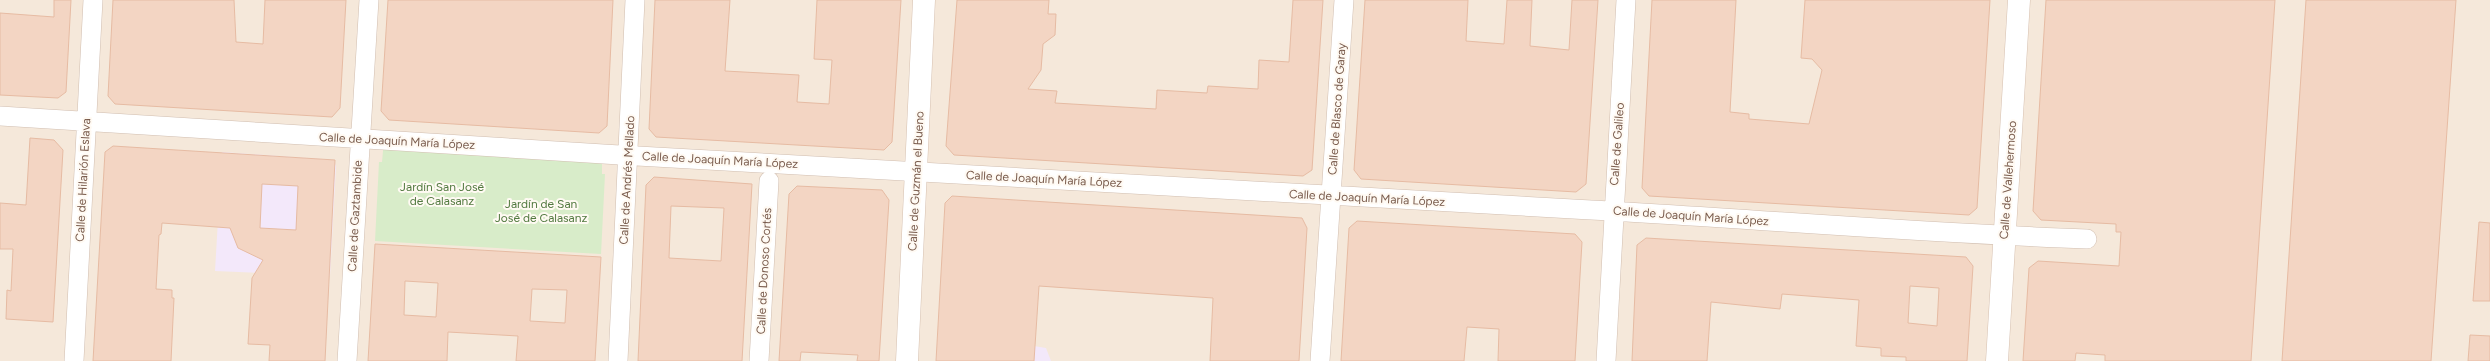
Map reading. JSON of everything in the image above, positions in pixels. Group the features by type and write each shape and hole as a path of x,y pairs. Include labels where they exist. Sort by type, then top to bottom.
{"street":[{"name":"Calle de Hilarión Eslava","path":"74,361 93,0"},
{"name":"Calle de Gaztambide","path":"347,361 369,0"},
{"name":"Calle de Andrés Mellado","path":"618,361 636,0"},
{"name":"Calle de Guzmán el Bueno","path":"907,361 924,0"},
{"name":"Calle de Blasco de Garay","path":"1320,361 1344,0"},
{"name":"Calle de Galileo","path":"1606,361 1613,211 1626,0"},
{"name":"Calle de Vallehermoso","path":"1997,361 2019,0"},
{"name":"Calle de Joaquín María López","path":"0,116 916,172 1613,211 2004,236 2087,239"},
{"name":"Calle de Donoso Cortés","path":"759,361 769,181"}],"shaded area":[{"path":"0,0 2490,0 2490,361 0,361"},
{"path":"222,152 333,160 336,166 330,276 215,271"},
{"path":"1034,346 1046,348 1051,361 936,361 936,357 950,359"}],"green space":[{"name":"Jardín de San José de Calasanz","path":"384,140 602,153 602,174 605,174 601,254 375,241 379,162 382,162"}],"building":[{"path":"54,0 71,0 66,92 58,98 0,95 0,13 54,17"},
{"path":"113,0 234,0 236,42 263,44 265,0 346,0 340,108 332,117 115,104 108,96"},
{"path":"388,0 613,0 607,126 599,133 389,120 381,111"},
{"path":"655,0 730,0 725,71 799,75 797,102 829,104 832,60 814,59 817,0 901,0 892,142 884,150 656,137 649,129"},
{"path":"957,0 1049,0 1048,14 1056,14 1055,35 1043,44 1041,70 1028,89 1057,91 1055,103 1156,109 1157,90 1207,93 1208,86 1258,89 1259,60 1289,62 1293,0 1323,0 1312,170 1303,176 954,155 946,146"},
{"path":"1365,0 1468,0 1466,41 1504,44 1507,0 1532,0 1530,46 1569,50 1572,0 1598,0 1586,184 1576,192 1361,179 1354,170"},
{"path":"1652,0 1736,0 1730,112 1749,114 1749,119 1809,124 1822,70 1812,59 1801,58 1805,0 1990,0 1977,208 1969,215 1649,196 1642,188"},
{"path":"2046,0 2275,0 2251,361 2105,361 2105,355 2076,353 2075,361 2023,361 2029,268 2038,261 2119,266 2121,232 2116,232 2116,224 2041,220 2033,211"},
{"path":"2306,0 2456,0 2431,361 2282,361"},
{"path":"30,138 54,140 63,150 53,322 6,319 7,290 11,291 13,249 0,249 0,203 26,205"},
{"path":"113,146 335,160 325,361 269,361 270,345 248,344 252,278 263,260 238,248 230,228 162,223 161,234 159,235 156,289 172,290 172,298 174,298 171,361 93,361 105,152","holes":["262,184 298,186 296,230 260,228"]},
{"path":"654,177 752,184 742,361 638,361 646,185","holes":["671,206 724,208 721,261 669,258"]},
{"path":"797,186 882,190 889,200 879,361 857,361 858,355 801,352 800,361 779,361 789,194"},
{"path":"952,196 1302,218 1307,228 1299,361 1210,361 1213,298 1039,286 1034,361 936,361 945,203"},
{"path":"1357,221 1575,234 1582,242 1575,361 1498,361 1499,329 1467,327 1464,361 1341,361 1349,228"},
{"path":"2479,222 2490,223 2490,301 2473,301"},
{"path":"1646,238 1966,257 1973,266 1967,361 1906,361 1906,357 1881,356 1881,348 1856,346 1859,300 1782,294 1780,309 1711,302 1707,361 1632,361 1637,245","holes":["1910,286 1939,288 1937,326 1908,323"]},
{"path":"375,244 601,257 595,361 516,361 518,336 448,332 447,361 368,361","holes":["405,281 438,283 436,317 404,315","532,289 567,290 565,323 530,321"]},
{"path":"2470,335 2490,336 2490,361 2468,361"}],"park label":[{"name":"Jardín San José de Calasanz","path":"442,194"}]}
